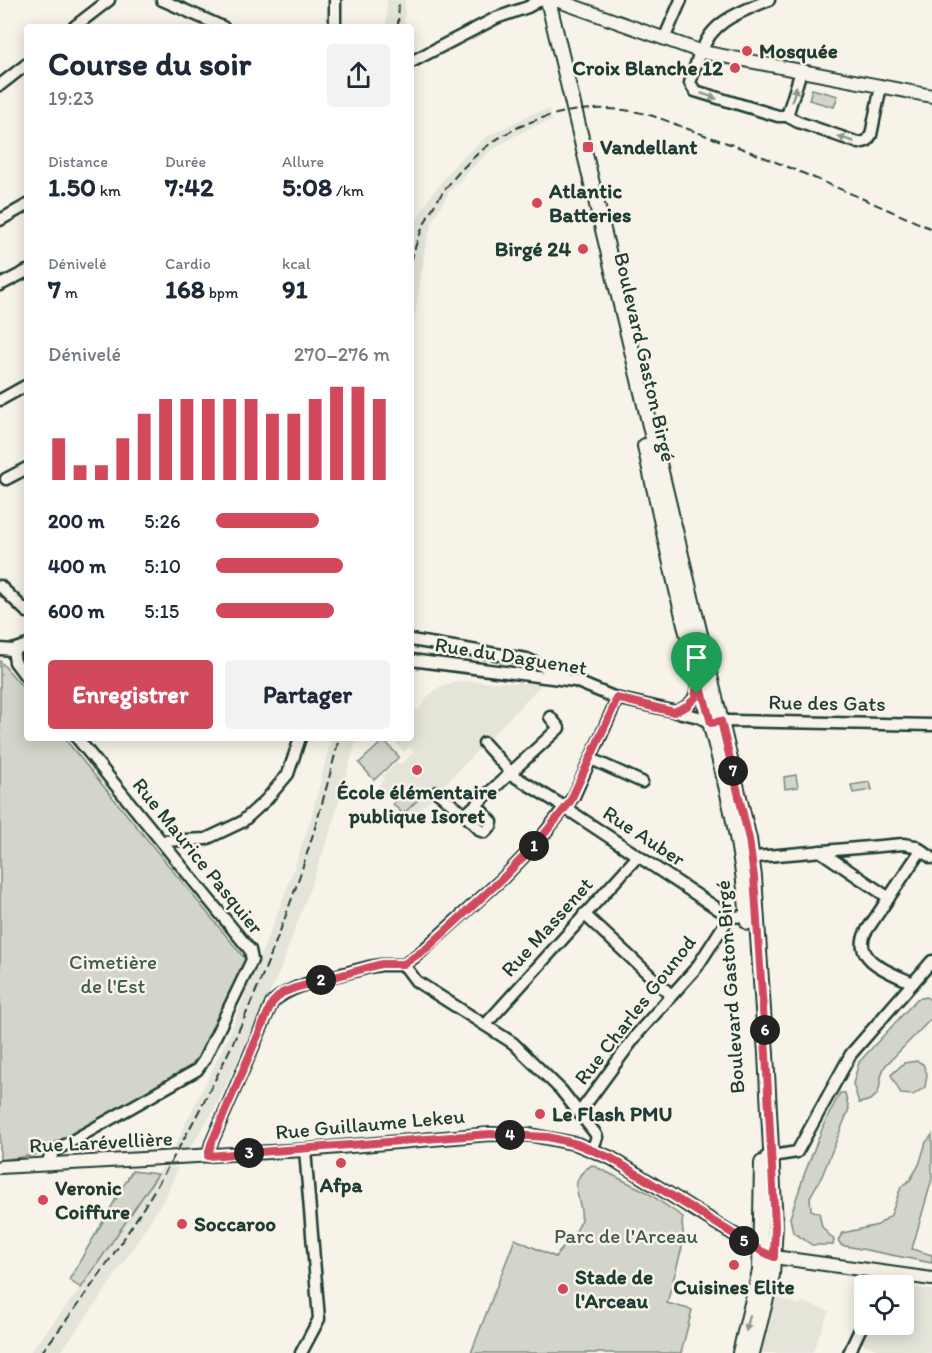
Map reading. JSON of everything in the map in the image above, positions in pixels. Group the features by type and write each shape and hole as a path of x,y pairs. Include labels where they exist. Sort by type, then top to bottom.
{"main road":[{"name":"Boulevard Gaston Birgé","path":"539,0 698,676 716,722"},
{"name":"Boulevard Gaston Birgé","path":"548,0 746,858 766,1054 766,1157"},
{"name":"Boulevard Gaston Birgé","path":"746,858 748,916 766,1157 775,1225 767,1254"},
{"path":"740,1353 767,1254"},
{"path":"752,1353 772,1274 767,1254"}],"street":[{"path":"78,24 109,0"},
{"path":"162,0 216,24"},
{"path":"414,60 496,18 539,0"},
{"path":"556,0 701,51 932,96"},
{"path":"664,39 681,0"},
{"path":"769,0 729,17 705,42 690,80 692,89 721,100 778,116 786,116 798,123 859,143 864,142 871,135 881,86"},
{"path":"332,2 335,24"},
{"path":"0,85 24,66"},
{"path":"786,116 801,71"},
{"path":"0,220 24,207"},
{"path":"0,285 24,273"},
{"path":"0,400 24,387"},
{"path":"6,478 24,469"},
{"path":"0,586 24,609"},
{"path":"414,640 527,659 575,681"},
{"path":"0,649 12,650 24,646"},
{"path":"12,650 15,662 24,674"},
{"name":"Rue du Daguenet","path":"414,660 575,681 616,698 716,722"},
{"path":"674,712 687,706 695,698 698,676"},
{"path":"206,1156 272,1003 295,988 381,964 404,964 427,948 502,879 537,843 565,808 574,796 616,698"},
{"path":"465,815 559,728 550,717"},
{"name":"Rue des Gats","path":"716,722 932,725"},
{"name":"Rue Maurice Pasquier","path":"48,1165 49,1158 56,1150 197,1070 251,965 252,954 79,741"},
{"path":"162,842 206,839 242,822 266,800 288,774 299,741"},
{"name":"Rue Auber","path":"484,743 511,774 730,917"},
{"path":"591,759 642,782"},
{"path":"437,792 482,831 486,831 492,822 476,805"},
{"path":"746,858 903,844 909,844 932,858"},
{"path":"913,983 879,967 868,959 863,951 864,935 921,850"},
{"path":"820,851 889,898"},
{"name":"Rue Massenet","path":"486,1024 638,856"},
{"path":"584,914 671,995"},
{"path":"730,917 748,916"},
{"name":"Rue Charles Gounod","path":"580,1112 638,1033 697,967 730,917"},
{"path":"766,1157 797,1152 851,1054 932,961"},
{"path":"404,964 416,981 486,1024 513,1044 561,1090 597,1137 592,1150"},
{"name":"Rue Guillaume Lekeu","path":"206,1156 490,1134 548,1137 592,1150 626,1166 767,1254"},
{"path":"301,1353 319,1319 305,1150"},
{"name":"Rue Larévellière","path":"0,1167 206,1156"},
{"path":"767,1254 932,1279"},
{"path":"875,1275 876,1271"},
{"path":"849,1353 857,1335"}],"shaded area":[{"path":"387,0 405,0 404,24 386,24"},
{"path":"549,109 552,121 539,124 514,136 486,154 449,192 434,218 426,242 414,323 414,226 430,197 458,161 488,136 529,115"},
{"path":"460,681 542,684 415,815 413,813 407,819 377,787 385,779 382,776 397,762 401,764 414,752 410,747 404,752 394,741 414,741 414,711 419,710 428,696 439,687"},
{"path":"330,741 356,741 329,836 279,973 214,1110 190,1148 174,1148 229,1035 286,891 311,819"},
{"path":"162,1168 178,1168 165,1198 105,1291 60,1353 29,1353 81,1288"},
{"path":"914,1288 932,1290 932,1353 886,1353 857,1341 860,1335 914,1335"},
{"path":"776,1297 800,1305 802,1302 829,1311 812,1353 761,1353"}],"green space":[{"path":"812,89 838,96 834,107 809,100"},
{"name":"Cimetière de l'Est","path":"0,661 24,689 24,741 66,741 246,960 246,964 193,1066 35,1155 0,1160"},
{"path":"383,741 399,757 374,780 359,763"},
{"path":"796,775 798,787 785,789 784,777"},
{"path":"870,782 872,790 853,793 851,785"},
{"path":"410,788 420,798 403,814 393,804"},
{"path":"926,997 932,1001 932,1018 886,1065 878,1093 868,1101 859,1103 853,1084 859,1062 917,999"},
{"path":"917,1061 923,1064 927,1074 925,1087 913,1095 901,1094 891,1075 904,1063"},
{"path":"840,1093 845,1093 849,1109 822,1176 810,1197 811,1210 819,1213 822,1227 834,1240 833,1245 812,1245 793,1232 790,1218 824,1124"},
{"path":"932,1135 932,1179 912,1249 932,1255 932,1263 841,1245 838,1240 843,1233 878,1225 891,1215 901,1187 910,1180 919,1165 926,1142"},
{"name":"Parc de l'Arceau","path":"592,1165 645,1191 683,1217 684,1240 667,1303 692,1310 681,1353 471,1353 515,1239 555,1257 580,1223 581,1215 576,1186 583,1172"},
{"path":"132,1171 158,1174 81,1288 69,1280"}],"railway":[{"path":"398,24 399,0"},
{"path":"414,252 425,222 447,186 483,149 523,125 545,117 590,109 637,112 663,119 761,156 932,229"},
{"path":"41,1353 93,1284 140,1212 184,1138 224,1062 259,984 290,903 317,821 338,741"}],"place":[{"name":"Mosquée","path":"747,51"},
{"name":"Croix Blanche 12","path":"735,68"},
{"name":"Vandellant","path":"588,147"},
{"name":"Atlantic Batteries","path":"537,203"},
{"name":"Birgé 24","path":"583,249"},
{"name":"École élémentaire publique Isoret","path":"417,770"},
{"name":"Le Flash PMU","path":"540,1114"},
{"name":"Afpa","path":"341,1163"},
{"name":"Veronic Coiffure","path":"43,1200"},
{"name":"Soccaroo","path":"182,1224"},
{"name":"Cuisines Elite","path":"734,1265"},
{"name":"Stade de l'Arceau","path":"563,1289"}],"route":[{"path":"698,676 711,723 721,721 752,857 766,1054 775,1225 774,1257 611,1158 577,1144 548,1137 490,1134 208,1156 211,1144 272,1003 282,993 381,964 404,964 416,957 502,879 537,843 570,802 616,698 674,712 687,706 697,694 698,676"}]}
